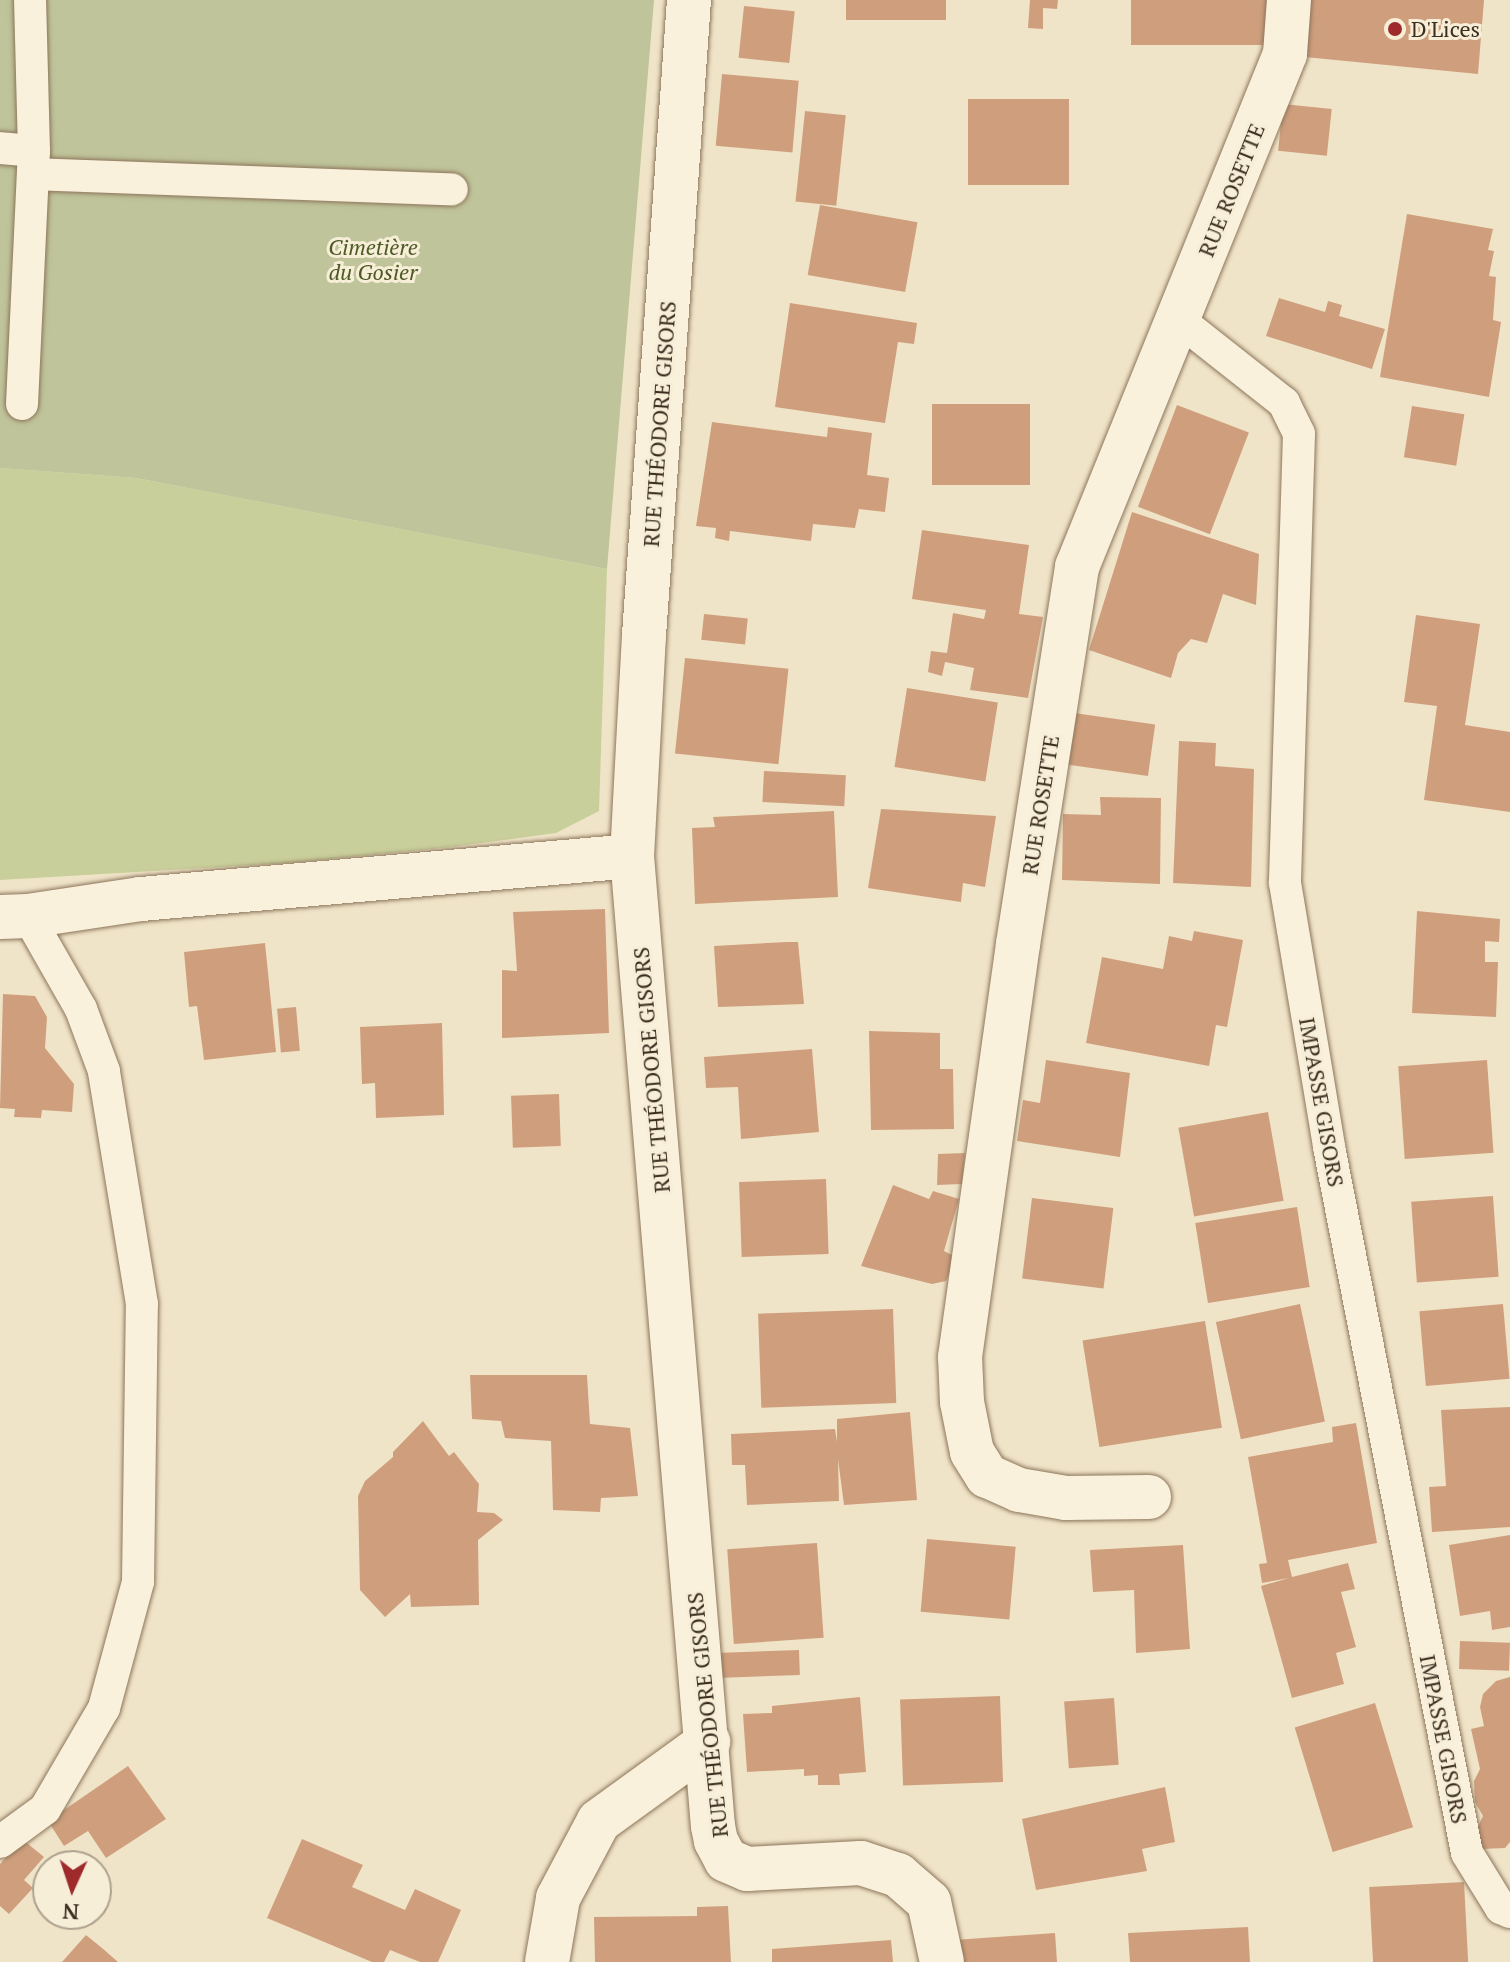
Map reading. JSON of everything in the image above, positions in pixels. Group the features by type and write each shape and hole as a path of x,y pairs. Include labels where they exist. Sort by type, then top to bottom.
{"street":[{"name":"RUE THÉODORE GISORS","path":"689,0 645,620 632,856 713,1826 716,1841 726,1860 747,1869 861,1863 898,1875 929,1902 942,1962"},
{"name":"RUE ROSETTE","path":"1149,1497 1066,1498 1019,1490 987,1476 972,1452 962,1402 960,1357 1018,944 1077,567 1285,54 1289,0"},
{"path":"14,917 141,899 632,856"},
{"path":"547,1962 558,1898 599,1821 708,1742"}],"lane":[{"path":"22,404 33,162 30,0"},
{"path":"0,148 33,162 452,189"},
{"name":"IMPASSE GISORS","path":"1179,320 1284,403 1299,434 1285,883 1329,1147 1467,1853 1501,1908 1510,1912"},
{"path":"0,1842 45,1809 104,1708 138,1582 142,1304 104,1071 81,1009 14,917"}],"green space":[{"name":"Cimetière du Gosier","path":"0,0 654,0 607,569 136,478 0,468"},
{"path":"0,468 136,478 607,569 599,811 556,833 451,847 288,863 0,880"}],"building":[{"path":"846,0 946,0 946,20 846,20"},
{"path":"1030,0 1058,0 1057,9 1043,8 1043,29 1028,28"},
{"path":"1131,0 1268,0 1268,45 1131,45"},
{"name":"D'Lices","path":"1311,0 1484,0 1478,74 1305,57"},
{"path":"744,6 795,11 789,63 739,58"},
{"path":"722,74 799,81 792,152 716,146"},
{"path":"968,99 1069,99 1069,185 968,185"},
{"path":"1283,104 1332,109 1327,156 1278,151"},
{"path":"805,111 846,115 836,206 795,202"},
{"path":"820,205 917,222 905,292 808,275"},
{"path":"1407,214 1493,229 1488,250 1494,251 1489,276 1496,277 1493,320 1501,322 1489,397 1380,377"},
{"path":"1279,298 1325,312 1328,301 1342,305 1339,316 1385,329 1372,369 1266,336"},
{"path":"790,303 917,323 914,344 898,342 885,423 775,407"},
{"path":"932,404 1030,404 1030,485 932,485"},
{"path":"1177,405 1249,433 1210,534 1138,507"},
{"path":"1412,406 1464,414 1456,466 1404,457"},
{"path":"712,422 827,437 828,427 872,433 867,475 889,478 885,512 859,509 855,528 813,524 811,541 730,531 729,541 715,538 716,528 696,526"},
{"path":"1132,512 1259,554 1256,605 1223,594 1207,643 1191,639 1178,653 1171,678 1089,650"},
{"path":"922,530 1029,545 1019,614 1043,617 1028,698 970,690 974,668 945,662 942,676 928,672 931,651 947,653 953,613 984,619 986,610 912,599"},
{"path":"704,614 748,619 745,644 701,640"},
{"path":"1416,615 1480,624 1465,725 1510,732 1510,812 1424,800 1437,706 1404,702"},
{"path":"685,658 788,669 778,764 675,753"},
{"path":"907,688 998,702 985,781 894,767"},
{"path":"1074,713 1155,724 1148,776 1067,764"},
{"path":"1179,741 1216,743 1215,766 1254,769 1251,887 1173,883"},
{"path":"764,771 846,775 844,806 762,802"},
{"path":"1100,797 1161,798 1160,884 1062,880 1063,814 1101,815"},
{"path":"881,809 996,816 985,887 963,883 961,902 868,888"},
{"path":"834,811 838,897 695,904 692,828 715,827 713,817"},
{"path":"605,909 609,1033 502,1038 502,970 517,971 513,912"},
{"path":"1417,911 1500,919 1499,942 1485,941 1485,962 1498,962 1496,1017 1412,1013"},
{"path":"1194,931 1243,940 1227,1027 1216,1025 1209,1066 1086,1043 1102,957 1163,969 1169,936 1192,941"},
{"path":"798,942 804,1004 718,1007 714,946"},
{"path":"265,943 276,1052 204,1060 197,1006 189,1007 184,952"},
{"path":"3,994 35,996 47,1017 45,1048 74,1084 72,1112 42,1110 41,1118 14,1117 15,1109 0,1108"},
{"path":"296,1007 300,1051 281,1052 277,1009"},
{"path":"442,1023 444,1115 376,1118 375,1083 362,1084 360,1027"},
{"path":"869,1031 940,1033 940,1069 953,1069 954,1129 871,1130"},
{"path":"812,1049 819,1132 741,1139 738,1087 706,1088 704,1057"},
{"path":"1046,1060 1130,1073 1120,1157 1017,1141 1023,1100 1040,1103"},
{"path":"1487,1060 1493,1153 1405,1159 1398,1066"},
{"path":"559,1094 561,1146 513,1148 511,1096"},
{"path":"1268,1112 1284,1201 1194,1216 1178,1128"},
{"path":"965,1153 962,1184 937,1185 938,1154"},
{"path":"826,1179 829,1254 742,1257 739,1182"},
{"path":"893,1185 929,1199 933,1191 959,1199 944,1251 956,1257 946,1281 932,1284 861,1266"},
{"path":"1493,1196 1499,1277 1417,1283 1411,1202"},
{"path":"1032,1198 1113,1208 1104,1288 1022,1278"},
{"path":"1297,1207 1310,1287 1208,1303 1195,1223"},
{"path":"1300,1304 1325,1421 1241,1439 1216,1322"},
{"path":"1503,1304 1510,1379 1426,1386 1419,1311"},
{"path":"893,1309 896,1403 761,1408 758,1314"},
{"path":"1205,1321 1222,1428 1099,1447 1083,1340"},
{"path":"470,1375 587,1375 590,1424 630,1428 638,1496 601,1498 600,1512 553,1510 551,1441 505,1438 501,1421 472,1419"},
{"path":"1510,1407 1510,1527 1432,1532 1429,1487 1446,1486 1441,1410"},
{"path":"910,1412 917,1500 844,1505 838,1459 839,1501 747,1505 745,1465 732,1465 731,1434 835,1429 837,1442 837,1419"},
{"path":"423,1421 449,1456 454,1452 479,1484 477,1512 494,1513 503,1520 478,1540 479,1605 411,1607 410,1594 385,1617 360,1590 358,1496 365,1481 393,1457 393,1452"},
{"path":"1356,1423 1377,1543 1288,1560 1292,1577 1348,1563 1355,1589 1341,1592 1356,1647 1336,1653 1344,1684 1292,1698 1261,1586 1289,1578 1262,1583 1259,1564 1267,1563 1248,1457 1333,1442 1332,1427"},
{"path":"1510,1535 1510,1627 1492,1630 1490,1611 1460,1616 1449,1545"},
{"path":"927,1539 1016,1547 1009,1619 921,1612"},
{"path":"817,1543 824,1638 734,1644 727,1549"},
{"path":"1183,1545 1190,1649 1136,1653 1134,1590 1093,1592 1090,1550"},
{"path":"1460,1641 1510,1643 1509,1671 1459,1669"},
{"path":"799,1650 800,1675 717,1678 716,1653"},
{"path":"1510,1677 1510,1842 1505,1848 1482,1849 1475,1833 1483,1816 1475,1802 1474,1781 1480,1769 1471,1729 1484,1726 1480,1707 1483,1694 1496,1681"},
{"path":"1000,1696 1003,1782 903,1785 900,1699"},
{"path":"860,1697 866,1772 839,1774 840,1785 818,1785 818,1775 804,1776 804,1769 747,1772 743,1714 772,1713 772,1706"},
{"path":"1114,1698 1119,1765 1069,1768 1064,1701"},
{"path":"1375,1703 1413,1827 1333,1852 1295,1728"},
{"path":"128,1766 166,1819 112,1854 112,1850 101,1850 88,1831 64,1846 48,1821"},
{"path":"1165,1787 1175,1842 1142,1849 1147,1871 1036,1890 1022,1819"},
{"path":"22,1839 35,1850 32,1850 32,1871 24,1880 32,1889 9,1914 0,1906 0,1864"},
{"path":"302,1839 363,1865 352,1887 405,1910 415,1889 461,1910 438,1962 420,1962 390,1950 384,1962 372,1962 267,1918"},
{"path":"1464,1882 1468,1962 1373,1962 1369,1887"},
{"path":"728,1906 731,1962 595,1962 594,1917 697,1916 697,1907"},
{"path":"1248,1927 1250,1962 1130,1962 1128,1933"},
{"path":"1055,1933 1057,1962 955,1962 954,1940"},
{"path":"86,1935 102,1948 118,1962 62,1962"},
{"path":"891,1940 893,1962 772,1962 772,1949"}],"place":[{"name":"D'Lices","path":"1395,29"}]}
